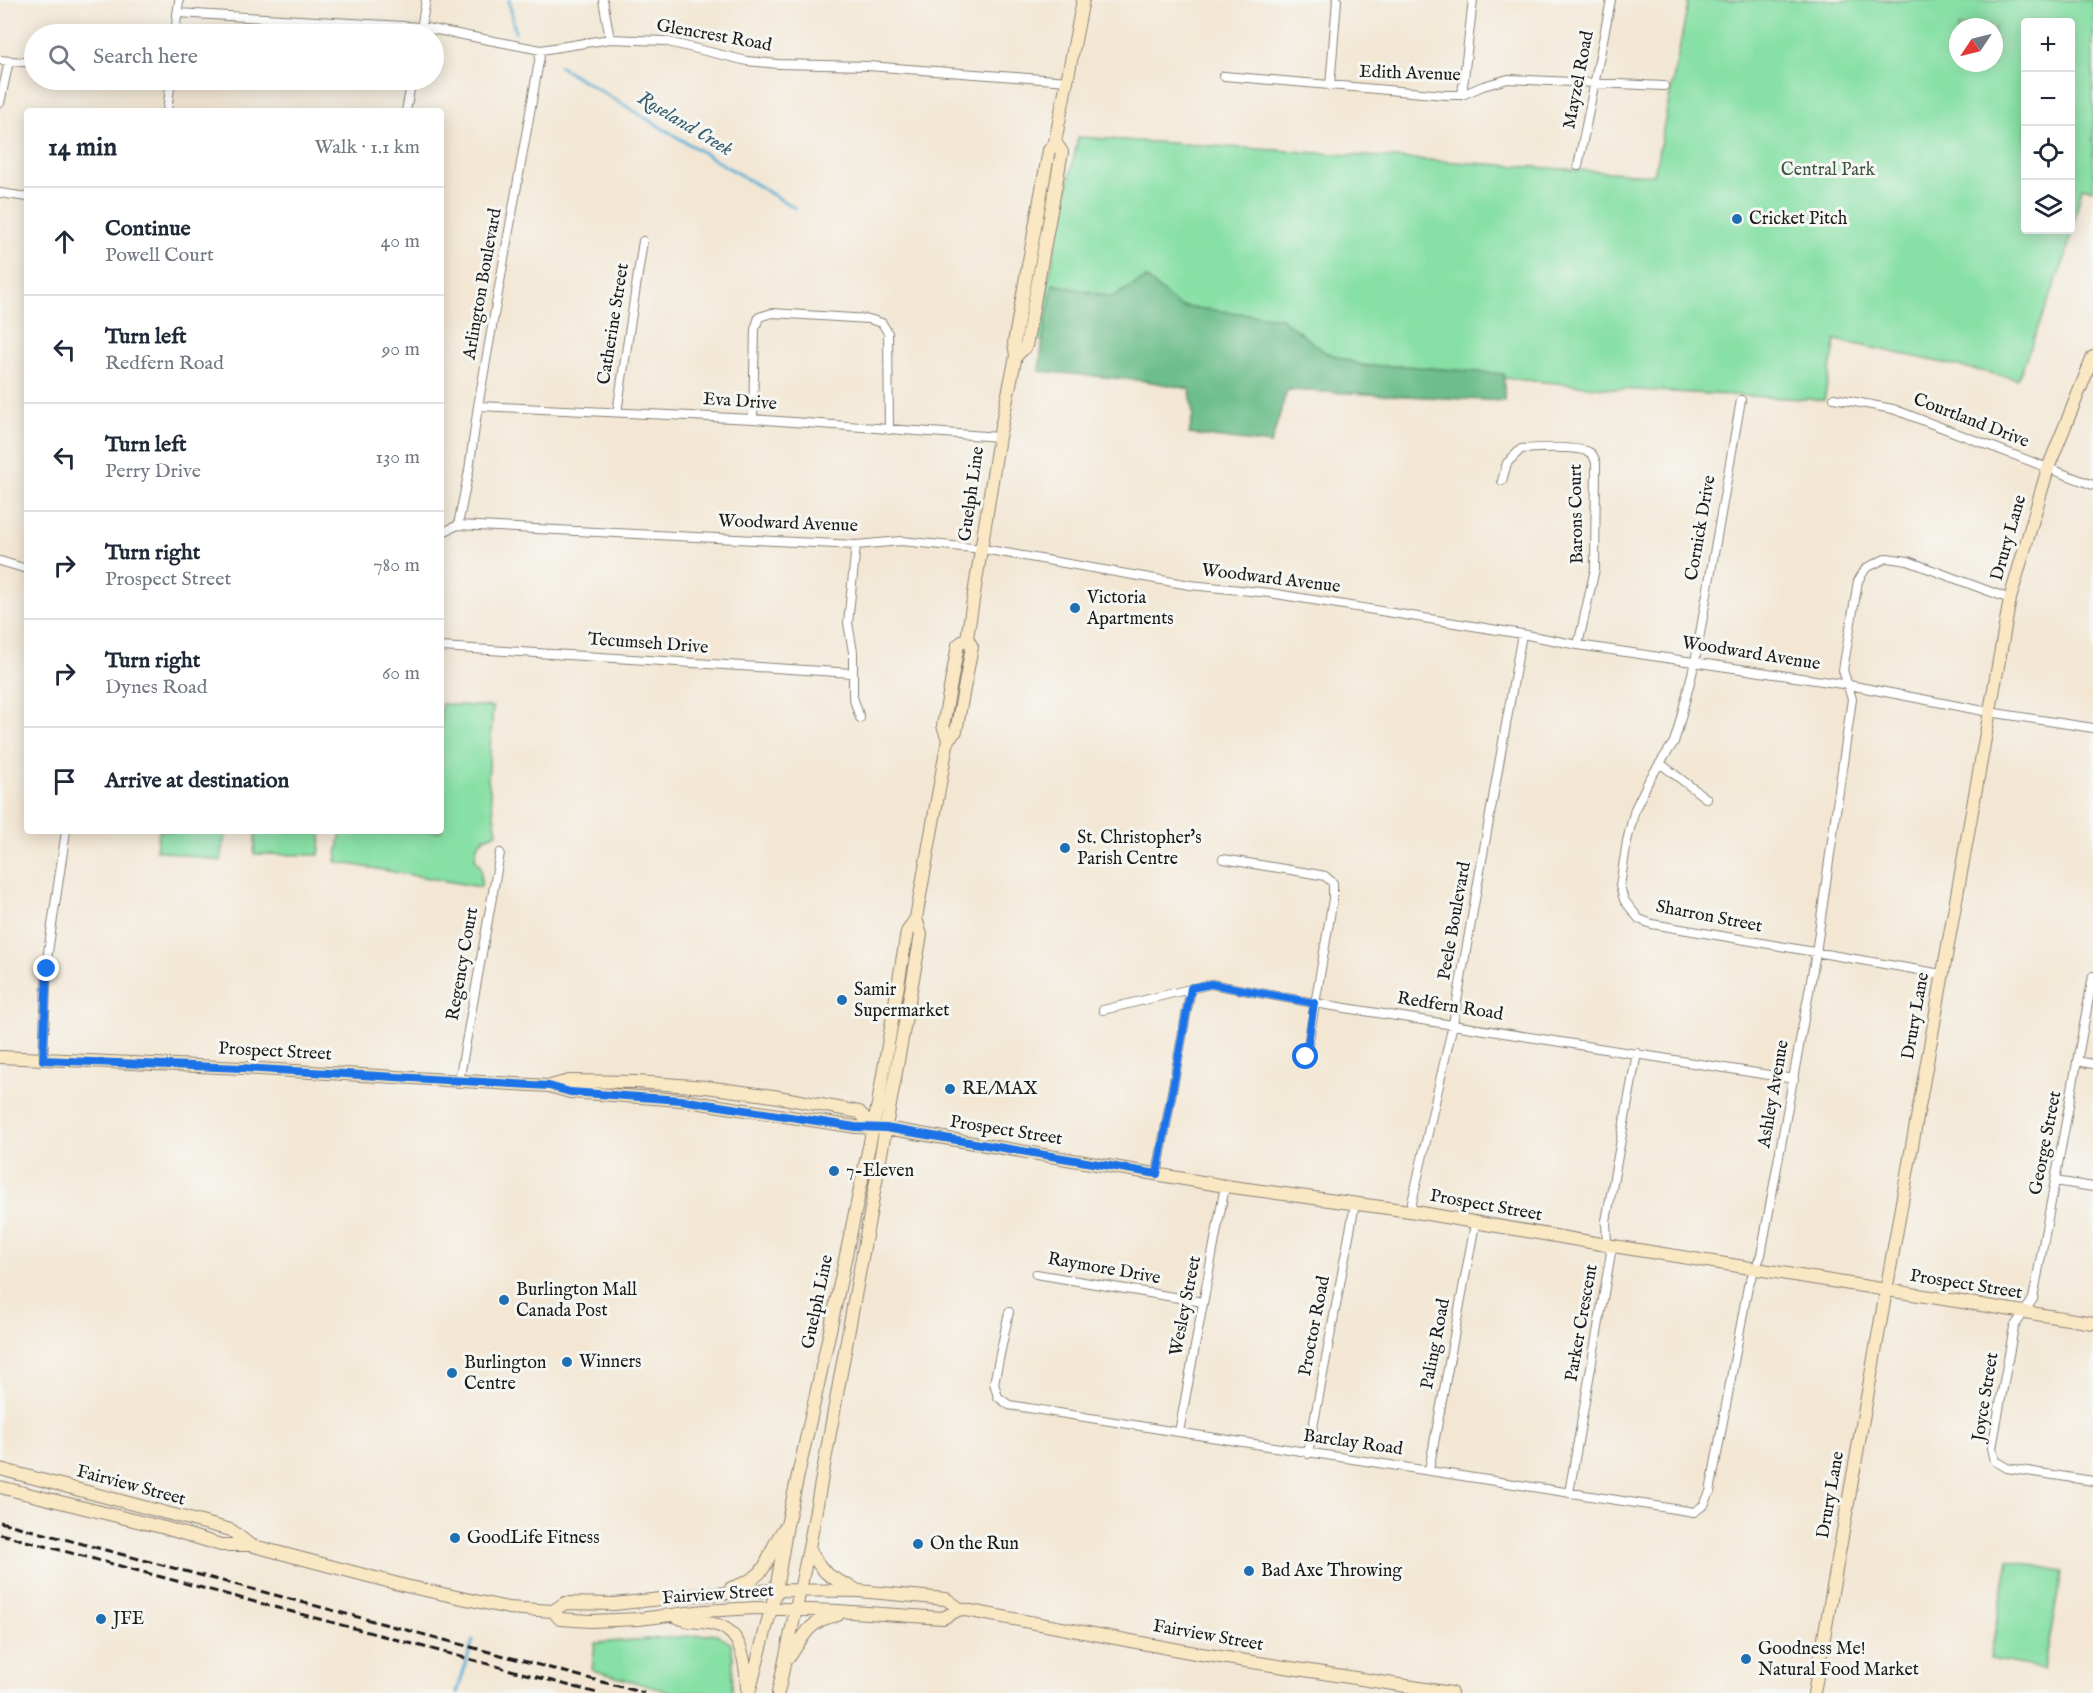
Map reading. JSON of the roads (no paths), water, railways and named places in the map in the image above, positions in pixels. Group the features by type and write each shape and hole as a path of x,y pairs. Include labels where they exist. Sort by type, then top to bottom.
{"main road":[{"name":"Guelph Line","path":"748,1693 776,1590 787,1526 873,1126 907,932 916,918 948,738 956,731 972,647 967,638 999,437 1016,356 1026,346 1062,152 1055,142 1083,0"},
{"name":"Drury Lane","path":"1814,1693 2010,598 2048,468 2093,357"},
{"name":"Guelph Line","path":"778,1693 808,1548 921,935 916,918"},
{"name":"Prospect Street","path":"0,1057 549,1086 580,1081 706,1087 773,1096 859,1112 873,1126 1225,1186 1410,1211 1475,1224 2093,1323"},
{"name":"Fairview Street","path":"0,1469 231,1530 250,1545"},
{"name":"Fairview Street","path":"0,1486 165,1527 221,1545 250,1545 406,1586 507,1608 553,1611 565,1603 614,1604 776,1590 859,1591 946,1599 960,1609 1194,1652 1451,1693"},
{"path":"721,1593 761,1574 768,1562 775,1540 787,1526"},
{"path":"808,1548 819,1567 827,1575 859,1591"},
{"name":"Fairview Street","path":"553,1611 560,1619 568,1621 639,1619 704,1611 771,1608 943,1618 960,1609"},
{"path":"786,1662 809,1627 821,1619 851,1612"},
{"path":"673,1615 686,1622 715,1624 725,1628 734,1636 746,1665 748,1693"}],"street":[{"path":"176,24 179,0"},
{"path":"421,24 426,0"},
{"path":"603,0 610,39"},
{"path":"1330,86 1337,0"},
{"path":"1462,95 1473,0"},
{"name":"Mayzel Road","path":"1578,166 1611,0"},
{"name":"Glencrest Road","path":"177,14 320,24"},
{"name":"Glencrest Road","path":"444,35 542,50 610,39 664,41 747,61 868,66 1068,81"},
{"name":"Arlington Boulevard","path":"458,525 542,50"},
{"path":"0,103 4,60 24,62"},
{"name":"Edith Avenue","path":"1224,76 1462,95 1508,79 1664,86"},
{"path":"167,108 170,90"},
{"path":"407,108 410,90"},
{"path":"0,194 24,197"},
{"name":"Catherine Street","path":"617,412 644,241"},
{"path":"753,419 755,329 759,317 772,313 869,319 882,323 888,333 889,430"},
{"name":"Courtland Drive","path":"1834,398 1893,409 2093,485"},
{"name":"Cornick Drive","path":"1695,662 1741,400"},
{"name":"Eva Drive","path":"478,406 753,419 999,437"},
{"name":"Barons Court","path":"1502,481 1507,463 1521,449 1551,447 1588,452 1594,456 1596,463 1595,569 1578,645"},
{"name":"Woodward Avenue","path":"444,532 458,525 856,544 901,541 982,549 1190,585 1270,592 1578,645 1849,685 1989,712 2093,728"},
{"path":"856,544 848,623 853,652 853,697 860,718"},
{"name":"Ashley Avenue","path":"1704,1505 1710,1492 1748,1286 1761,1255 1816,953 1852,699 1843,670 1858,581 1866,568 1887,558 1908,561 2010,598"},
{"path":"0,570 1,561 24,567"},
{"name":"Peele Boulevard","path":"1410,1211 1453,1024 1522,634"},
{"name":"Tecumseh Drive","path":"444,647 852,673"},
{"name":"Sharron Street","path":"1695,662 1674,742 1649,780 1635,809 1620,886 1630,910 1639,919 1652,924 1942,974"},
{"path":"1661,764 1707,800"},
{"path":"43,1060 47,959 66,834"},
{"name":"Regency Court","path":"459,1081 500,853"},
{"path":"1223,859 1325,876 1333,883 1333,899 1306,1057"},
{"name":"George Street","path":"2024,1312 2033,1299 2093,976"},
{"name":"Redfern Road","path":"1103,1010 1211,984 1314,1003 1794,1078"},
{"path":"1157,1174 1191,988"},
{"name":"Parker Crescent","path":"1569,1493 1611,1253 1607,1245 1606,1221 1637,1053"},
{"path":"2078,1061 2093,1064"},
{"path":"2055,1181 2093,1187"},
{"name":"Wesley Street","path":"1179,1432 1225,1186"},
{"name":"Proctor Road","path":"1308,1454 1355,1204"},
{"name":"Paling Road","path":"1429,1470 1475,1224"},
{"name":"Raymore Drive","path":"1036,1274 1203,1302"},
{"name":"Barclay Road","path":"1009,1312 994,1383 998,1397 1009,1405 1308,1454 1429,1470 1694,1512 1704,1505"},
{"name":"Joyce Street","path":"2024,1312 2014,1327 1992,1448 1995,1461 2007,1468 2093,1481"}],"waterway":[{"name":"Roseland Creek","path":"509,0 515,32"},
{"name":"Roseland Creek","path":"559,66 795,208"},
{"path":"457,1693 473,1640"}],"railway":[{"path":"0,1522 644,1693"},
{"path":"0,1534 597,1693"}],"place":[{"name":"Cricket Pitch","path":"1737,219"},
{"name":"Victoria Apartments","path":"1075,608"},
{"name":"St. Christopher's Parish Centre","path":"1065,848"},
{"name":"Samir Supermarket","path":"842,1000"},
{"name":"RE/MAX","path":"950,1089"},
{"name":"7-Eleven","path":"834,1171"},
{"name":"Burlington Mall Canada Post","path":"504,1300"},
{"name":"Winners","path":"567,1362"},
{"name":"Burlington Centre","path":"452,1373"},
{"name":"GoodLife Fitness","path":"455,1538"},
{"name":"On the Run","path":"918,1544"},
{"name":"Bad Axe Throwing","path":"1249,1571"},
{"name":"JFE","path":"101,1619"},
{"name":"Goodness Me! Natural Food Market","path":"1746,1659"}],"park label":[{"name":"Central Park","path":"1828,170"}]}
